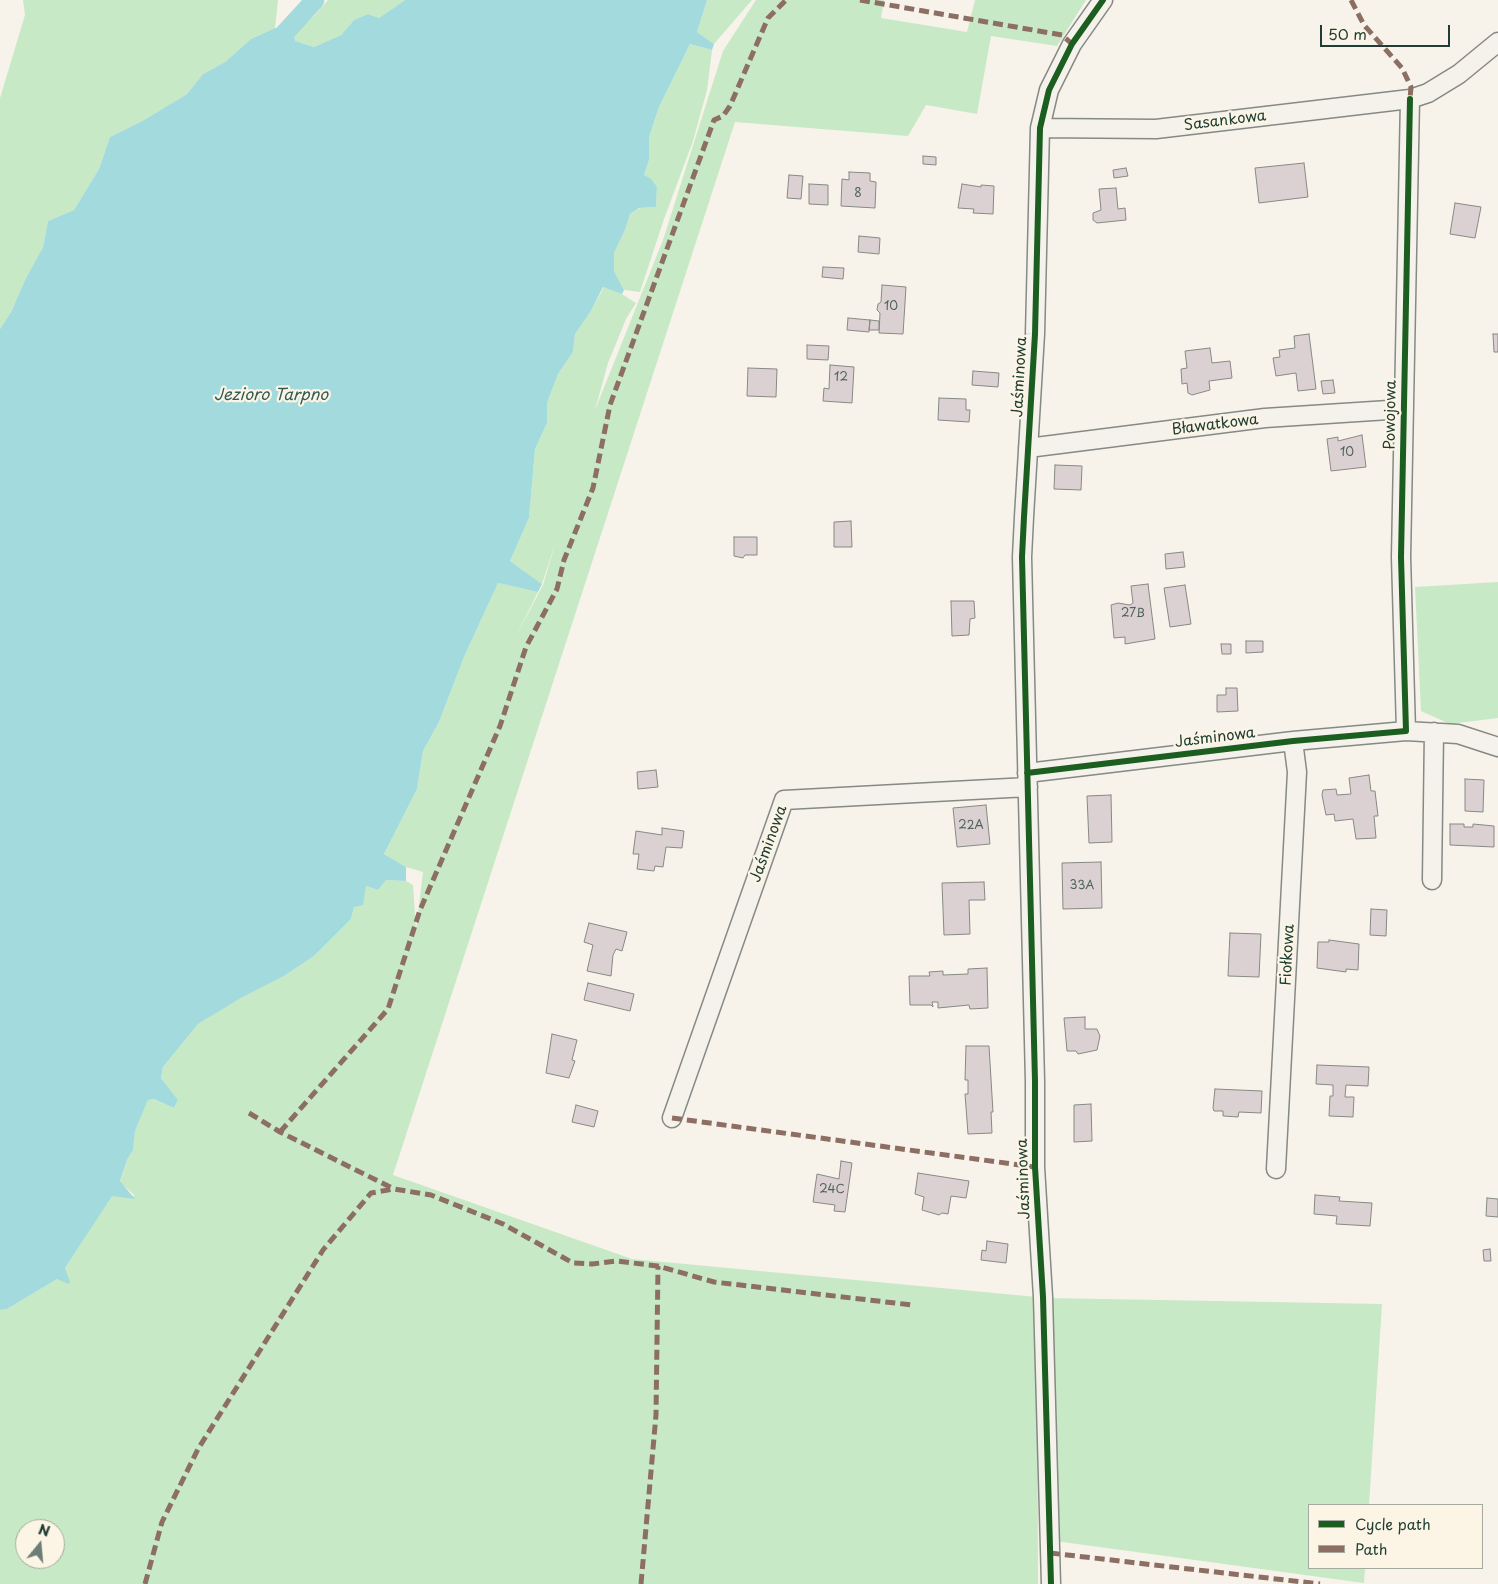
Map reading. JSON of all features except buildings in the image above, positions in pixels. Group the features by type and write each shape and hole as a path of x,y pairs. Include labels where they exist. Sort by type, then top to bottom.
{"street":[{"name":"Jaśminowa","path":"1051,1584 1043,1297 1035,1167 1022,557 1035,334 1040,128 1050,90 1072,44 1103,0"},
{"path":"1410,99 1428,93 1459,74 1498,42"},
{"name":"Sasankowa","path":"1040,128 1156,129 1410,99"},
{"name":"Powojowa","path":"1406,731 1401,556 1410,99"},
{"name":"Bławatkowa","path":"1028,448 1265,418 1404,409"},
{"name":"Jaśminowa","path":"672,1118 784,800 1027,780 1293,741 1406,731 1434,732 1471,737 1498,747"},
{"path":"1432,880 1434,732"},
{"name":"Fiołkowa","path":"1276,1169 1297,772 1293,741"}],"green space":[{"path":"23,0 278,0 275,28 251,39 225,62 203,74 187,94 144,120 110,137 99,169 74,210 48,221 43,247 26,278 11,312 0,329 0,98 25,15"},
{"path":"328,0 405,0 379,18 368,14 354,20 341,35 314,47 295,41 294,32 314,16"},
{"path":"707,0 752,0 714,44 697,32"},
{"path":"756,0 884,0 881,18 967,32 975,0 1086,0 1057,46 991,36 977,114 926,105 908,136 735,122 393,1175 632,1259 1037,1297 1038,1584 0,1584 0,1310 7,1309 57,1279 70,1281 65,1268 112,1195 135,1196 120,1182 127,1160 133,1150 135,1131 148,1100 154,1099 174,1108 178,1100 161,1078 163,1067 198,1024 241,998 284,976 314,956 351,919 354,907 366,886 378,890 386,880 406,881 413,885 416,931 423,872 406,867 384,854 417,789 423,751 439,722 464,657 498,583 538,592 515,638 543,585 556,541 542,584 510,561 529,518 535,449 547,423 547,403 558,374 573,352 575,334 591,311 604,287 622,294 636,303 626,319 608,363 595,410 663,240 723,51"},
{"path":"690,44 712,50 707,90 693,141 664,219 640,292 624,290 614,271 614,253 630,214 640,208 656,207 657,187 644,175 649,160 649,137 659,107"},
{"path":"1498,582 1498,718 1450,724 1421,711 1415,587"},
{"path":"1048,1298 1382,1304 1369,1504 1308,1504 1308,1569 1365,1569 1364,1583 1055,1541"}],"water":[{"name":"Jezioro Tarpno","path":"405,0 707,0 697,32 714,44 712,50 690,44 659,107 649,137 649,160 644,175 651,179 657,187 656,207 639,208 630,214 614,253 614,271 624,290 622,294 603,287 591,311 575,334 573,352 558,374 547,403 547,423 535,449 529,518 510,561 542,584 538,592 498,583 464,657 439,722 423,751 417,789 384,854 406,867 406,881 386,880 378,890 366,886 363,905 354,907 351,919 314,956 284,976 241,998 198,1024 163,1067 161,1078 178,1100 174,1108 154,1099 148,1100 135,1131 133,1150 127,1160 120,1181 135,1199 112,1196 65,1268 70,1281 69,1284 57,1279 7,1309 0,1310 0,329 11,312 26,278 43,247 48,221 74,210 99,169 110,137 144,120 187,94 203,74 225,62 251,39 275,28 294,32 295,41 314,47 341,35 354,20 368,14 379,18"}],"waterway":[{"path":"270,49 315,0"}],"marked path":[{"path":"280,1132 388,1009 420,910 500,726 526,647 557,589 564,560 593,488 610,405 714,120 723,116 730,106 768,18 786,0"},
{"path":"860,0 1062,35 1072,44"},
{"path":"1351,0 1364,25 1402,68 1411,87 1410,99"},
{"path":"249,1113 280,1132 394,1189"},
{"path":"672,1118 1035,1167"},
{"path":"145,1584 162,1522 198,1449 323,1250 371,1193 394,1189 431,1195 503,1224 573,1263 592,1264 616,1261 658,1266 714,1282 912,1305"},
{"path":"641,1584 656,1415 658,1266"},
{"path":"1050,1553 1320,1584"}],"cycle path":[{"path":"1051,1584 1043,1297 1035,1167 1035,1081 1022,557 1035,334 1040,128 1049,90 1072,44 1103,0"},
{"path":"1027,773 1293,741 1406,731 1401,557 1410,99"}]}
